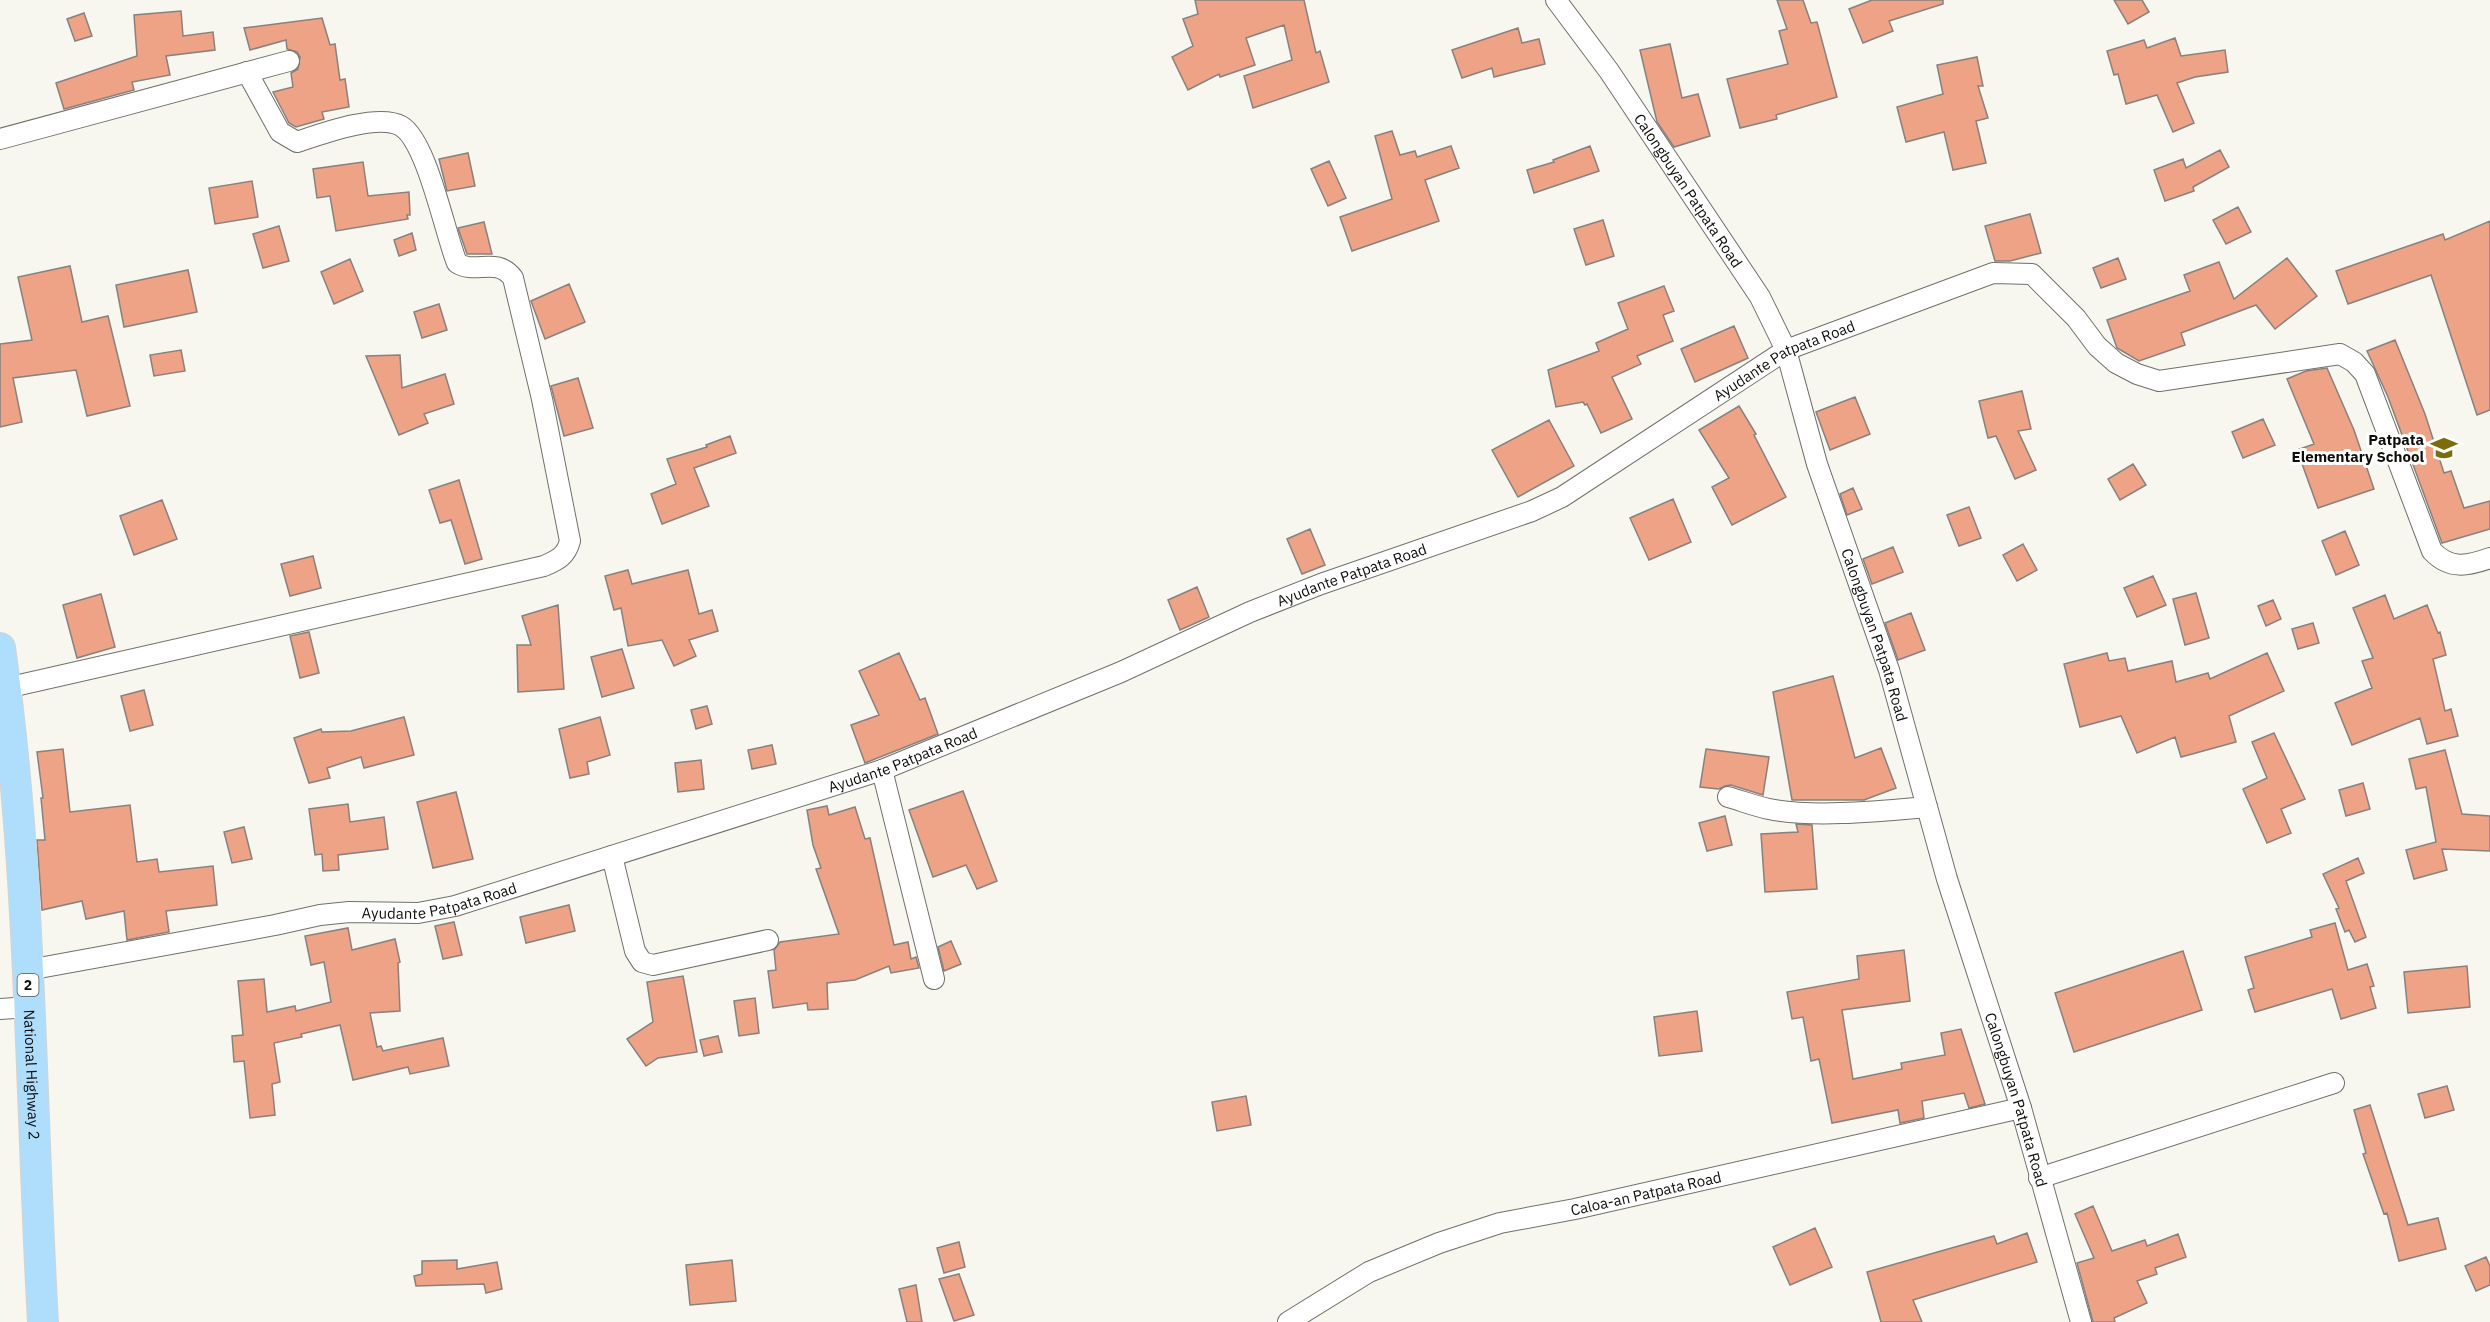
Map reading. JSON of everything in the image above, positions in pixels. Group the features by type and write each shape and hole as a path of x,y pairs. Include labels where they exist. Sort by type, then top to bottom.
{"main road":[{"name":"National Highway 2","path":"0,648 17,795 28,970 15,1008 43,1322"}],"street":[{"name":"Calongbuyan Patpata Road","path":"1556,0 1610,71 1760,297 1786,350 1817,464 1889,670 1947,879 2021,1108 2073,1320"},
{"path":"0,139 289,61"},
{"path":"6,688 544,566 560,559 567,551 570,541 542,399 513,278 507,270 497,266 468,267 457,262 442,209 420,155 408,133 400,126 385,123 350,125 297,142 280,132 247,72"},
{"name":"Ayudante Patpata Road","path":"28,970 321,915 349,912 427,911 496,894 882,770 1121,672 1250,612 1290,596 1532,511 1562,497 1786,350 1993,273 2032,274 2076,318 2097,346 2116,363 2137,374 2159,381 2340,354 2354,362 2365,374 2432,550 2444,561 2460,566 2490,558"},
{"path":"882,770 934,979"},
{"path":"1728,797 1770,809 1801,812 1885,811 1927,807"},
{"path":"612,856 635,951 642,962 653,965 768,940"},
{"path":"2039,1178 2334,1083"},
{"name":"Caloa-an Patpata Road","path":"1288,1322 1369,1272 1439,1243 1500,1223 1575,1209 2021,1108"}],"building":[{"path":"1195,0 1304,0 1316,53 1320,51 1329,82 1253,108 1244,76 1292,60 1284,25 1246,38 1255,65 1220,77 1219,74 1188,90 1172,57 1193,46 1183,19 1198,14"},
{"path":"1777,0 1803,0 1811,23 1817,22 1837,97 1776,115 1777,119 1740,128 1727,79 1788,64 1779,31 1787,29"},
{"path":"1872,0 1943,0 1943,4 1889,21 1893,31 1863,43 1849,9"},
{"path":"2114,0 2142,0 2149,12 2128,24"},
{"path":"181,11 183,36 213,32 215,50 166,56 170,75 132,82 134,90 64,109 56,83 137,56 134,15"},
{"path":"84,13 92,36 75,41 67,19"},
{"path":"322,18 330,45 335,44 340,80 345,79 349,107 322,112 324,119 296,127 289,123 273,92 293,87 291,73 298,69 300,57 297,52 287,49 286,40 250,50 244,28"},
{"path":"1518,28 1522,43 1539,39 1545,64 1494,77 1492,68 1462,78 1452,50"},
{"path":"2175,38 2181,56 2225,50 2228,72 2195,77 2177,83 2194,123 2173,132 2157,95 2126,104 2118,74 2114,75 2107,51 2144,40 2147,48"},
{"path":"1670,44 1682,98 1698,94 1710,136 1674,147 1657,122 1640,50"},
{"path":"1977,57 1983,86 1978,86 1988,118 1976,121 1986,163 1953,170 1944,132 1906,142 1897,107 1943,94 1937,65"},
{"path":"1392,131 1400,155 1415,151 1417,157 1451,146 1459,168 1425,180 1439,221 1352,251 1340,217 1392,199 1375,136"},
{"path":"1590,146 1599,171 1534,193 1527,170 1554,162 1553,160"},
{"path":"2220,150 2229,167 2193,187 2194,191 2165,201 2154,170 2183,159 2186,168"},
{"path":"468,153 475,186 447,191 439,159"},
{"path":"1329,161 1346,198 1328,206 1311,169"},
{"path":"363,162 368,196 409,192 410,215 407,215 408,219 336,231 330,196 317,198 313,169"},
{"path":"252,181 258,217 215,224 209,188"},
{"path":"2238,207 2251,232 2226,244 2213,220"},
{"path":"2030,214 2041,253 2010,261 1995,261 1985,226"},
{"path":"1603,220 1614,256 1586,265 1574,229"},
{"path":"2490,221 2490,410 2477,415 2431,275 2348,304 2336,271 2443,234 2445,240"},
{"path":"484,222 492,254 467,254 458,228"},
{"path":"279,226 289,261 263,268 253,234"},
{"path":"412,233 416,250 399,256 394,240"},
{"path":"2118,258 2126,279 2101,288 2093,268"},
{"path":"2287,258 2317,296 2275,329 2256,305 2181,333 2185,345 2139,361 2117,348 2107,320 2190,291 2184,275 2219,262 2234,299"},
{"path":"350,259 363,291 334,304 321,272"},
{"path":"70,266 82,322 108,316 130,406 87,416 76,370 13,378 22,422 0,427 0,344 32,340 18,277"},
{"path":"188,270 197,312 124,327 116,285"},
{"path":"569,284 585,322 545,339 531,301"},
{"path":"1664,286 1674,311 1663,315 1673,341 1637,356 1641,364 1612,377 1632,419 1601,433 1587,404 1583,402 1556,407 1548,370 1599,351 1596,343 1628,329 1618,303"},
{"path":"439,304 447,330 422,338 414,312"},
{"path":"1734,326 1748,358 1695,382 1681,349"},
{"path":"2395,340 2425,414 2444,473 2451,471 2464,508 2490,501 2490,529 2442,543 2388,397 2367,351"},
{"path":"181,350 185,371 154,376 150,355"},
{"path":"400,355 402,388 445,374 454,404 424,414 428,423 399,435 366,356"},
{"path":"2327,368 2354,430 2374,489 2318,508 2297,450 2314,444 2287,379 2306,371"},
{"path":"578,378 593,428 564,436 551,386"},
{"path":"2022,391 2031,429 2018,431 2036,470 2015,479 1996,436 1988,438 1979,401"},
{"path":"1855,397 1870,434 1830,450 1816,412"},
{"path":"1739,406 1756,434 1754,435 1786,497 1732,525 1712,487 1729,478 1699,430"},
{"path":"2263,419 2275,445 2243,458 2232,432"},
{"path":"1549,420 1574,466 1518,497 1492,450"},
{"path":"730,436 736,453 694,468 709,506 662,524 651,494 676,484 667,459 707,447 706,445"},
{"path":"2133,464 2146,485 2120,500 2108,479"},
{"path":"459,480 482,559 465,564 451,520 440,523 429,490"},
{"path":"1853,488 1862,509 1847,515 1840,494"},
{"path":"1673,499 1691,542 1649,560 1630,518"},
{"path":"162,500 177,539 134,555 120,516"},
{"path":"1969,507 1981,538 1959,546 1947,515"},
{"path":"1310,529 1325,565 1302,574 1287,539"},
{"path":"2345,531 2359,565 2336,575 2322,541"},
{"path":"2023,544 2037,570 2017,581 2003,555"},
{"path":"1893,547 1903,572 1872,584 1863,559"},
{"path":"313,556 321,588 290,596 281,564"},
{"path":"628,570 632,584 688,570 699,614 712,610 718,631 689,640 696,656 674,666 662,640 628,646 621,608 614,610 605,576"},
{"path":"2153,576 2166,605 2137,617 2124,588"},
{"path":"1197,587 1209,617 1180,630 1168,600"},
{"path":"2196,593 2209,638 2185,645 2173,599"},
{"path":"101,594 115,647 77,658 63,605"},
{"path":"2385,595 2394,619 2427,605 2438,633 2440,632 2446,655 2433,659 2445,711 2451,709 2458,736 2427,744 2420,718 2352,745 2335,703 2372,688 2362,661 2373,658 2353,608"},
{"path":"2273,600 2281,619 2266,626 2258,606"},
{"path":"558,605 564,689 518,692 517,645 531,645 522,616"},
{"path":"1911,613 1925,650 1898,660 1885,623"},
{"path":"2313,623 2319,643 2298,649 2292,629"},
{"path":"309,632 319,673 300,678 290,636"},
{"path":"622,649 634,688 602,697 591,657"},
{"path":"899,653 920,700 925,698 938,734 865,763 851,725 879,715 859,671"},
{"path":"2107,653 2109,661 2125,658 2128,671 2172,661 2176,682 2208,673 2210,679 2267,653 2284,691 2229,716 2236,742 2181,757 2175,737 2137,753 2121,716 2080,727 2064,664"},
{"path":"1833,676 1855,758 1881,748 1896,788 1864,800 1792,800 1773,692"},
{"path":"144,690 153,725 130,731 121,696"},
{"path":"707,706 712,724 696,729 691,710"},
{"path":"404,717 414,755 364,768 361,757 327,768 330,778 309,783 294,738 321,729 322,732 351,731"},
{"path":"600,717 610,755 587,762 589,774 570,778 559,729"},
{"path":"2274,733 2305,799 2281,809 2291,833 2267,843 2243,789 2267,778 2252,742"},
{"path":"772,745 776,764 752,769 748,750"},
{"path":"63,749 70,812 130,805 137,862 157,859 159,872 213,866 217,905 166,911 169,932 127,940 124,911 86,919 82,901 42,910 37,840 45,840 41,798 43,798 37,752"},
{"path":"1706,749 1769,757 1763,795 1731,785 1719,789 1700,787"},
{"path":"2445,750 2462,814 2490,816 2490,851 2442,849 2447,870 2414,879 2406,850 2436,842 2426,787 2416,789 2409,759"},
{"path":"701,760 704,789 678,792 675,763"},
{"path":"2363,783 2370,809 2346,816 2339,790"},
{"path":"963,791 997,881 977,889 966,865 933,877 909,810"},
{"path":"456,792 473,859 433,868 417,802"},
{"path":"348,804 350,822 384,817 388,849 338,855 339,870 323,871 322,854 315,855 309,809"},
{"path":"827,806 829,815 855,807 865,839 870,838 894,945 908,942 911,959 916,957 919,968 891,973 889,966 855,980 827,983 828,1009 808,1010 807,1003 773,1008 768,971 776,970 774,950 780,942 839,934 816,869 821,868 813,845 807,810"},
{"path":"1725,816 1732,845 1707,851 1699,823"},
{"path":"1796,824 1812,825 1817,889 1765,892 1761,834 1798,832"},
{"path":"244,827 252,859 232,863 224,832"},
{"path":"2358,858 2364,873 2346,881 2366,937 2355,942 2349,930 2345,932 2336,909 2339,908 2323,874"},
{"path":"569,905 575,931 526,943 520,917"},
{"path":"454,922 462,955 443,959 435,926"},
{"path":"2335,923 2348,970 2367,964 2374,986 2370,987 2376,1008 2341,1019 2332,989 2255,1012 2248,990 2254,988 2245,957 2312,937 2310,930"},
{"path":"348,928 352,950 395,939 400,962 398,963 400,1011 370,1013 377,1047 381,1046 383,1051 443,1038 449,1066 410,1074 408,1067 353,1080 340,1025 301,1034 302,1037 274,1043 280,1082 272,1084 275,1115 250,1118 244,1061 234,1062 232,1036 243,1035 238,981 264,979 267,1012 295,1006 296,1011 331,1002 324,962 311,965 305,936"},
{"path":"951,941 961,964 944,971 938,947"},
{"path":"1904,950 1910,1001 1842,1010 1853,1079 1902,1069 1901,1063 1945,1055 1941,1033 1961,1029 1985,1104 1969,1108 1964,1093 1922,1101 1924,1118 1900,1123 1898,1110 1832,1123 1819,1059 1811,1061 1803,1017 1792,1019 1787,992 1859,979 1857,956"},
{"path":"2183,951 2202,1010 2074,1052 2055,993"},
{"path":"2467,966 2470,1007 2408,1013 2404,972"},
{"path":"683,976 697,1052 658,1058 646,1066 627,1039 653,1022 647,982"},
{"path":"755,998 759,1033 739,1036 734,1001"},
{"path":"1697,1011 1702,1051 1659,1056 1654,1017"},
{"path":"718,1036 722,1052 704,1056 700,1040"},
{"path":"2447,1086 2454,1110 2425,1118 2418,1094"},
{"path":"1246,1096 1251,1125 1217,1131 1212,1102"},
{"path":"2370,1105 2408,1225 2438,1218 2446,1249 2399,1261 2387,1213 2384,1214 2363,1154 2366,1153 2354,1110"},
{"path":"2093,1206 2112,1251 2145,1240 2147,1246 2178,1234 2186,1257 2155,1268 2157,1274 2137,1281 2147,1303 2114,1318 2115,1322 2093,1322 2077,1263 2094,1258 2075,1214"},
{"path":"1815,1228 1832,1267 1790,1285 1773,1247"},
{"path":"2027,1233 2037,1262 1913,1300 1922,1322 1881,1322 1867,1272 1994,1236 1997,1244"},
{"path":"959,1242 965,1267 944,1273 937,1248"},
{"path":"2486,1257 2490,1266 2490,1285 2476,1291 2465,1266"},
{"path":"457,1260 457,1269 497,1262 502,1289 486,1293 484,1284 416,1286 414,1276 422,1274 422,1261"},
{"path":"732,1260 736,1301 690,1305 686,1265"},
{"path":"959,1274 974,1315 954,1321 939,1279"},
{"path":"916,1285 922,1322 907,1322 899,1289"}],"place":[{"name":"Patpata Elementary School","path":"2444,448"}]}
